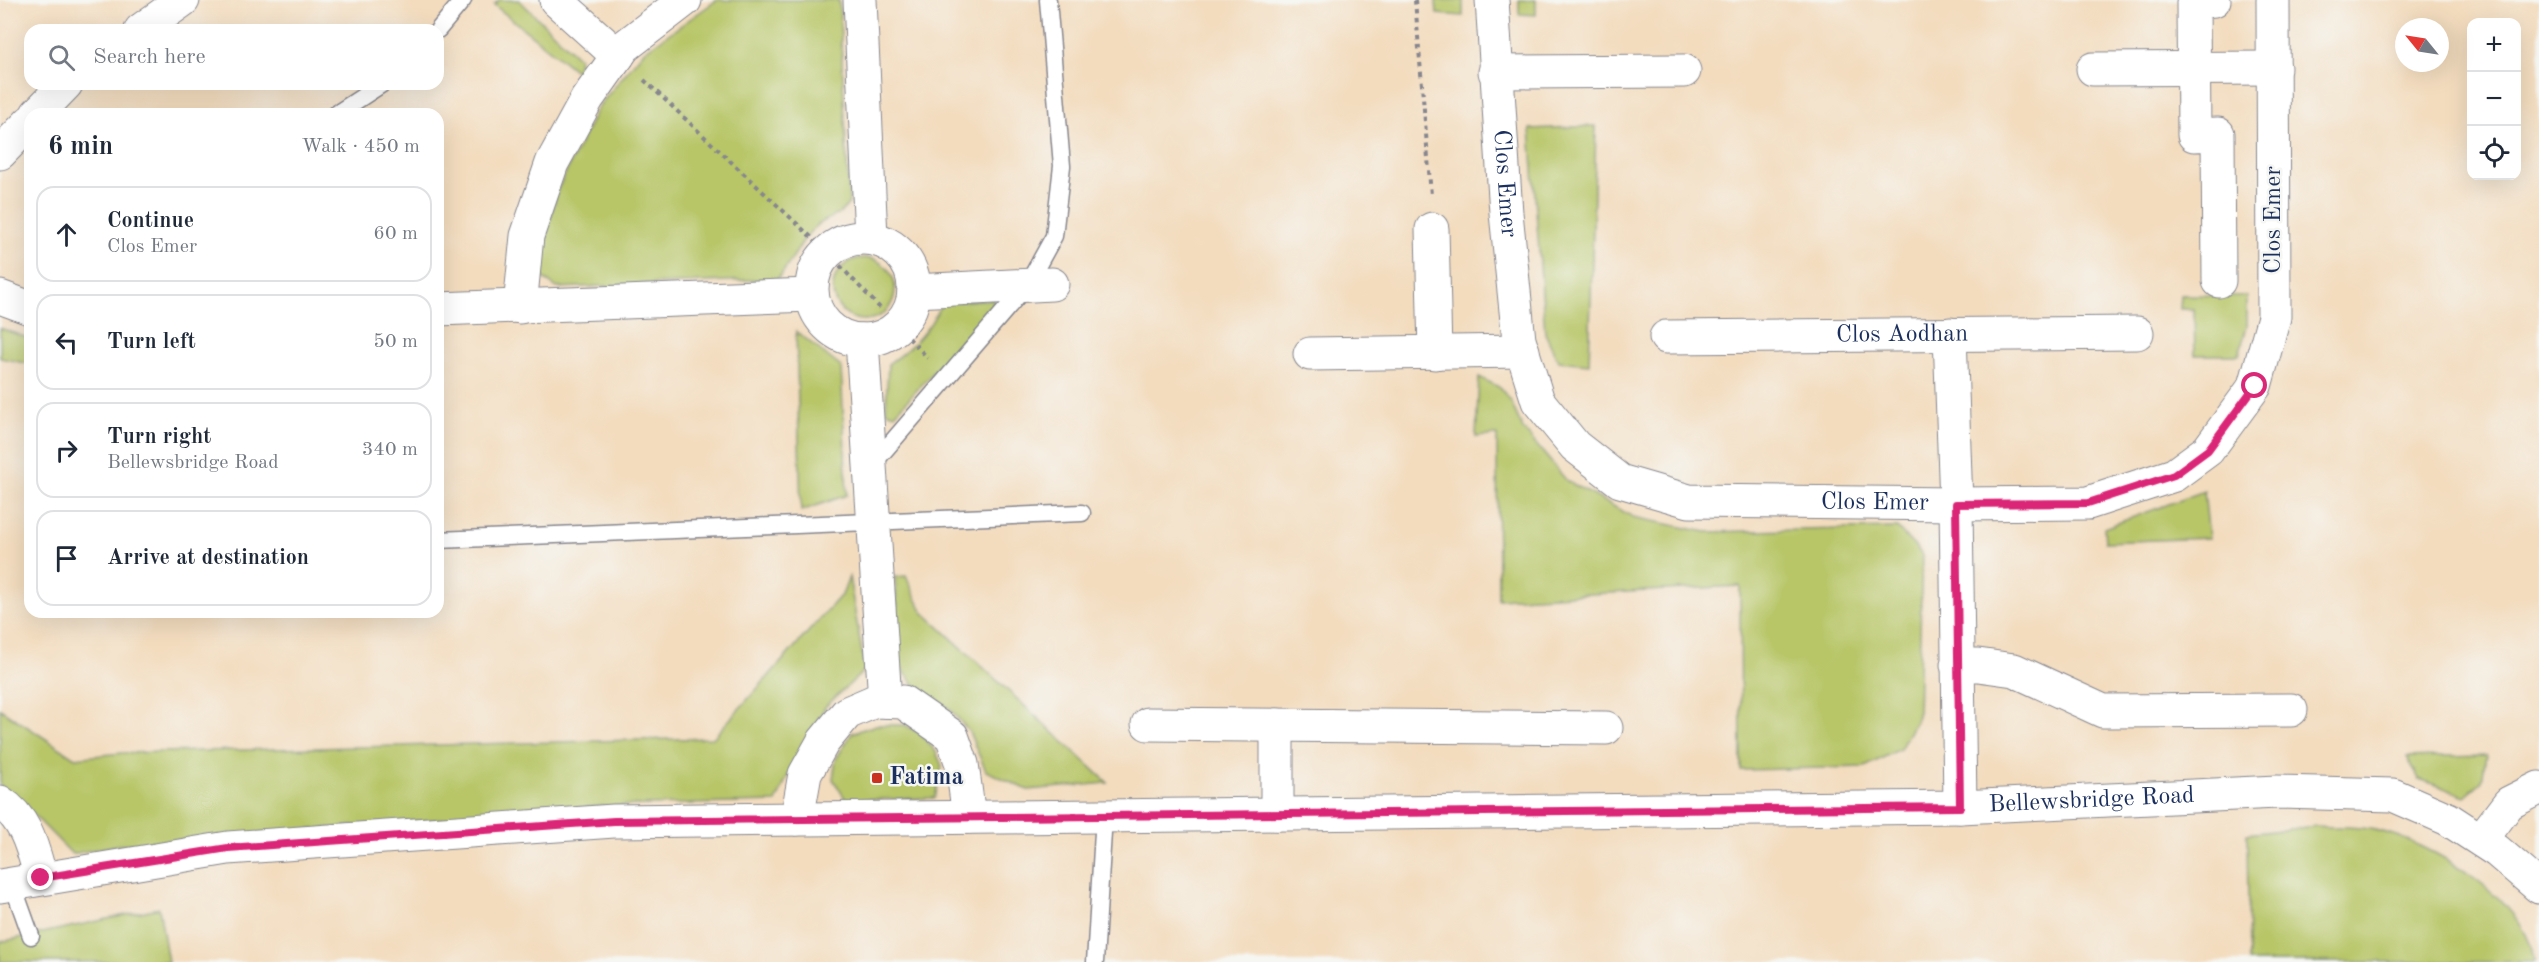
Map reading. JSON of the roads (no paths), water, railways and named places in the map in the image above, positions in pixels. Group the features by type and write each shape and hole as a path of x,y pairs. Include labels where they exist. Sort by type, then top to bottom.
{"street":[{"path":"149,24 183,0"},
{"path":"556,0 618,56"},
{"path":"520,307 527,236 552,163 587,99 624,47 685,0"},
{"path":"860,0 871,237"},
{"name":"Clos Emer","path":"1492,0 1506,213 1523,351 1538,402 1575,446 1620,481 1689,501 1956,504 2088,503 2174,475 2208,450 2255,386 2274,316 2273,0"},
{"path":"2214,0 2193,2 2194,135 2218,134 2219,282"},
{"path":"2093,69 2274,68"},
{"path":"1495,72 1684,71"},
{"path":"43,108 60,90"},
{"path":"0,153 24,128"},
{"path":"1432,229 1435,353"},
{"path":"871,237 889,243 903,256 912,273 914,291 910,310 890,318 882,337 862,340 843,337 828,327 816,312 811,295 814,271 826,251 847,239 871,237"},
{"path":"914,291 1039,285"},
{"path":"444,309 811,295"},
{"path":"0,297 24,306"},
{"name":"Clos Aodhan","path":"1666,337 2137,333"},
{"path":"1950,334 1956,504 1960,807"},
{"path":"862,340 885,701"},
{"path":"1310,354 1523,351"},
{"path":"1957,665 1978,665 2014,670 2103,711 2291,710"},
{"path":"797,819 805,774 823,742 847,712 875,700 903,702 952,736 962,764 969,817"},
{"path":"1148,724 1606,728"},
{"path":"1277,725 1277,814"},
{"path":"2481,840 2509,803 2539,788"},
{"name":"Bellewsbridge Road","path":"18,882 228,848 614,821 1960,807 2277,792 2393,795 2448,819 2481,840 2539,887"},
{"path":"0,802 8,808 30,837 18,882"}],"lane":[{"path":"443,24 463,0"},
{"path":"870,467 947,378 1039,285 1054,236 1062,166 1048,0"},
{"path":"345,108 373,90"},
{"path":"444,540 1083,513"},
{"path":"1095,962 1104,816"},
{"path":"18,882 31,936"}],"place":[{"name":"Fatima","path":"877,778"}]}
